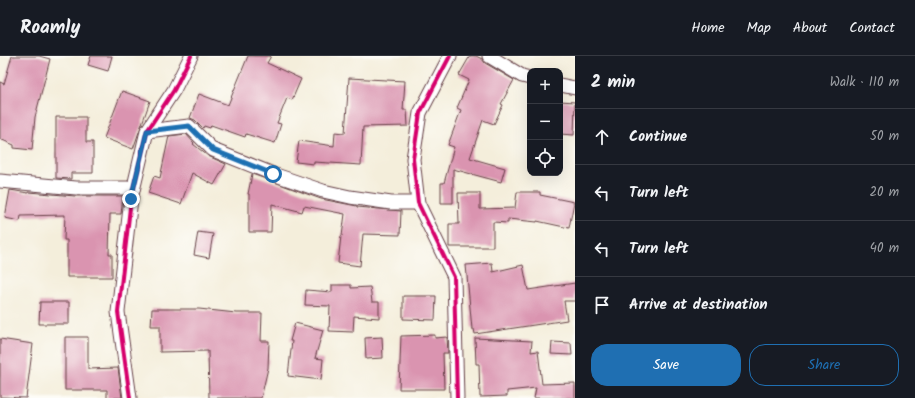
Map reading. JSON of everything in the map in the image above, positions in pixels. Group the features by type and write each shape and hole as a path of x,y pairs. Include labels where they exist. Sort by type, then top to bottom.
{"street":[{"path":"131,199 147,131 174,90 191,56"},
{"path":"450,56 420,113 413,159 418,203 454,277 457,398"},
{"path":"490,56 522,76 527,77"},
{"path":"563,86 575,88"},
{"path":"147,131 189,126 213,150 273,174 323,191 350,197 391,203 418,203"},
{"path":"0,181 76,188 131,188 118,312 130,398"}],"building":[{"path":"12,56 39,56 50,59 35,117 32,150 14,148 14,145 0,139 0,82 4,84"},
{"path":"91,56 112,56 108,71 88,65"},
{"path":"248,56 271,56 267,63 301,79 292,100 287,98 277,123 281,124 275,143 246,134 245,137 211,125 210,128 204,126 203,128 195,120 190,118 199,94 228,105"},
{"path":"470,56 476,56 482,59 485,63 514,80 501,104 503,105 494,124 483,120 470,158 505,168 501,182 453,169 453,203 441,203 441,183 444,183 454,147 448,145 461,110 457,108 469,80 459,75"},
{"path":"349,78 405,81 403,110 407,110 408,126 363,127 361,165 296,162 299,141 334,146 335,132 345,133"},
{"path":"122,91 150,101 133,149 104,138"},
{"path":"563,101 575,102 574,135 563,134"},
{"path":"56,117 86,117 86,142 93,142 93,173 71,173 71,179 56,178"},
{"path":"186,134 194,143 193,144 208,156 226,164 214,185 192,173 181,204 148,193 154,176 160,178 169,136"},
{"path":"252,174 321,199 357,207 401,211 400,235 363,234 360,266 338,263 345,214 304,206 302,212 272,204 271,232 249,232 248,194"},
{"path":"10,190 28,193 75,196 123,196 121,214 110,214 109,254 112,254 112,277 67,277 67,240 64,240 65,215 21,216 20,221 5,218"},
{"path":"517,192 540,192 540,195 574,202 569,228 537,221 508,219 508,223 493,222 493,247 449,247 449,224 459,224 458,193 480,193 480,209 515,208"},
{"path":"198,232 213,234 209,258 194,255"},
{"path":"492,263 493,272 523,265 528,290 575,283 575,301 564,301 567,320 475,334 474,329 472,329 466,265"},
{"path":"332,285 351,285 351,288 370,287 372,302 379,302 379,318 354,316 353,332 329,331 330,306 305,305 306,290 332,292"},
{"path":"403,296 436,296 435,320 403,319"},
{"path":"40,302 69,302 69,324 39,324"},
{"path":"152,309 199,309 236,313 262,313 261,341 269,341 268,368 261,398 209,398 208,351 160,352 160,326 151,326"},
{"path":"295,323 323,330 315,358 323,359 321,380 288,376 292,341 290,341"},
{"path":"435,335 435,338 447,337 448,353 443,353 444,389 399,389 401,336"},
{"path":"65,337 88,337 88,369 118,368 122,398 107,398 107,390 65,390"},
{"path":"382,337 383,358 366,359 365,338"},
{"path":"475,338 532,341 531,352 538,351 542,384 575,383 575,398 534,398 536,388 507,391 507,396 480,397 479,364 476,364"},
{"path":"0,339 33,344 26,398 0,397"},
{"path":"552,342 571,343 572,355 551,354"}],"cycle path":[{"path":"130,398 118,312 131,199 147,131 174,90 191,56"},
{"path":"450,56 420,113 413,159 418,203 454,277 457,398"}],"route":[{"path":"131,199 147,131 189,126 213,150 273,174"}]}
